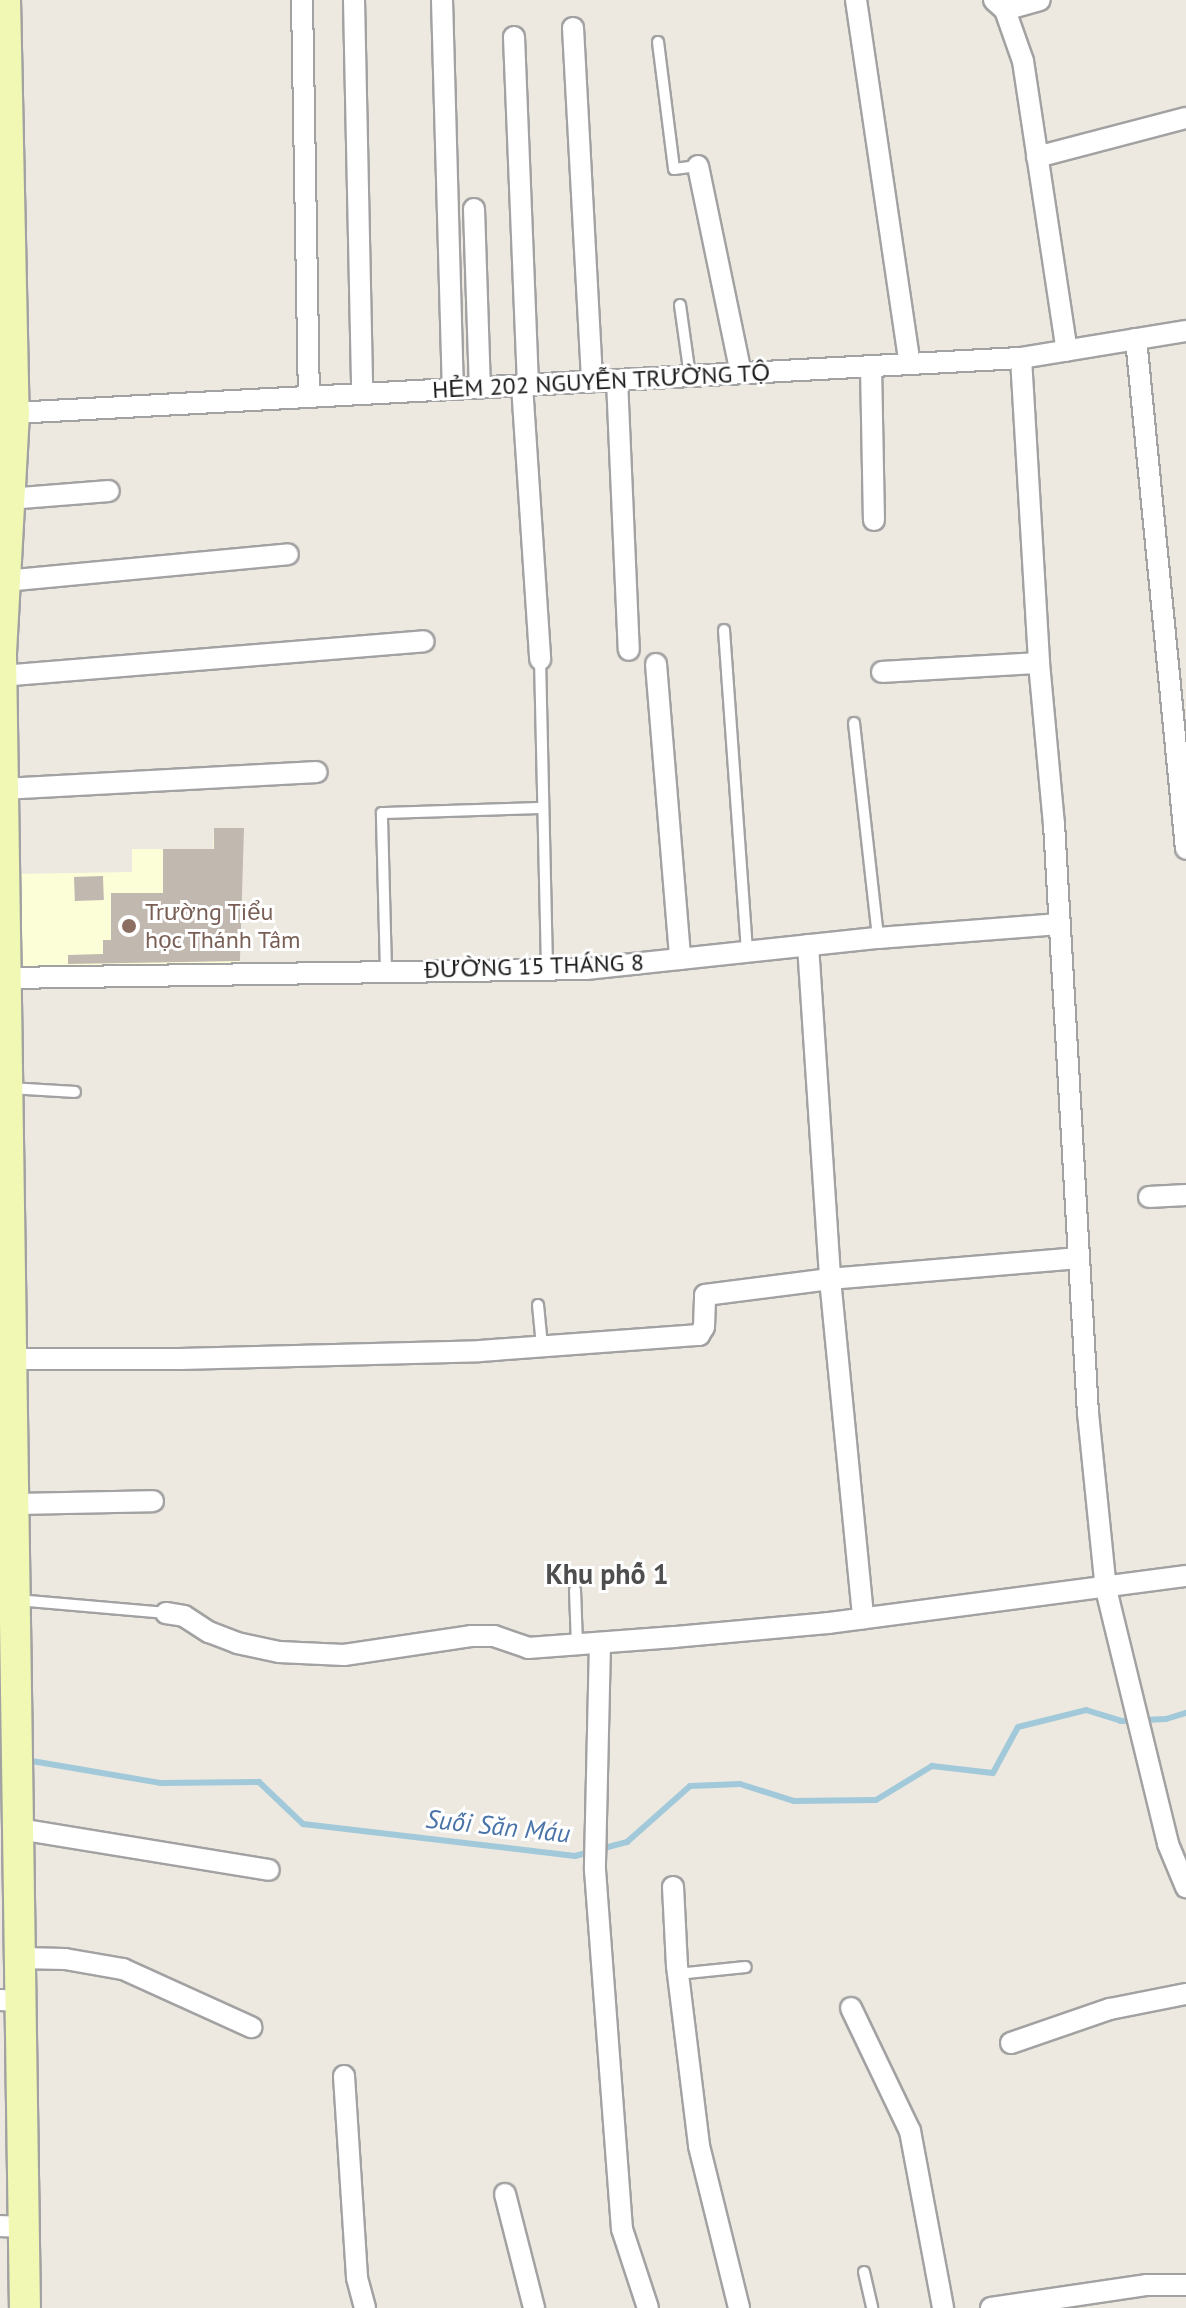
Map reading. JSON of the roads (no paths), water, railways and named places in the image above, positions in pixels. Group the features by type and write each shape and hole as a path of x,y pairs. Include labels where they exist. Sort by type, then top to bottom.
{"main road":[{"path":"5,0 7,370 14,413 1,662 2,834 8,1087 5,1118 7,1447 15,1504 11,1610 18,1758 20,1958 10,2000 12,2227 25,2308"}],"street":[{"path":"302,0 309,397"},
{"path":"354,0 362,394"},
{"path":"442,0 453,389"},
{"path":"856,0 910,364"},
{"path":"1040,0 999,5 1023,61 1067,351"},
{"path":"573,28 592,381"},
{"path":"514,37 525,385 540,659"},
{"path":"1037,157 1186,118"},
{"path":"698,166 741,373"},
{"path":"474,209 480,388"},
{"name":"HẺM 202 NGUYỄN TRƯỜNG TỘ","path":"14,413 1021,358 1186,331"},
{"path":"1136,339 1186,849"},
{"path":"1021,358 1039,663 1054,824 1088,1413 1106,1589 1168,1844 1186,1887"},
{"path":"871,366 874,520"},
{"path":"617,380 629,650"},
{"path":"9,499 109,491"},
{"path":"5,581 288,554"},
{"path":"1,662 424,641"},
{"path":"882,672 1039,663"},
{"path":"656,664 680,959"},
{"path":"4,789 317,772"},
{"name":"ĐƯỜNG 15 THÁNG 8","path":"5,998 386,971 547,970 1059,924"},
{"path":"808,945 830,1279 863,1618"},
{"path":"1149,1197 1186,1195"},
{"path":"7,1359 180,1359 542,1346 699,1335 704,1327 705,1295 830,1279 1078,1258"},
{"path":"15,1504 153,1501"},
{"path":"166,1613 184,1616 209,1632 237,1643 310,1655 387,1651 471,1636 494,1636 528,1648 863,1618 1106,1589 1186,1576"},
{"path":"600,1643 595,1870 622,2229 648,2308"},
{"path":"19,1829 269,1870"},
{"path":"673,1887 677,1974 699,2146 739,2308"},
{"path":"20,1958 65,1959 123,1969 251,2027"},
{"path":"1011,2043 1110,2009 1186,1994"},
{"path":"851,2008 910,2131 943,2308"},
{"path":"344,2076 357,2278 365,2308"},
{"path":"505,2194 534,2308"},
{"path":"991,2308 1147,2285 1186,2285"}],"lane":[{"path":"658,42 674,169 698,166"},
{"path":"680,305 690,376"},
{"path":"724,630 747,951"},
{"path":"540,659 547,970"},
{"path":"854,723 878,938"},
{"path":"386,971 382,813 542,808"},
{"path":"8,1087 75,1092"},
{"path":"538,1305 542,1346"},
{"path":"575,1590 577,1644"},
{"path":"11,1610 166,1613"},
{"path":"677,1974 746,1967"},
{"path":"864,2272 872,2308"}],"waterway":[{"name":"Suối Săn Máu","path":"26,1760 160,1783 259,1782 303,1824 575,1856 627,1842 690,1786 740,1784 794,1801 876,1800 932,1766 993,1773 1018,1727 1086,1710 1121,1721 1166,1719 1186,1713"}],"place":[{"name":"Trường Tiểu học Thánh Tâm","path":"129,926"}],"district":[{"name":"Khu phố 1","path":"607,1574"}]}
